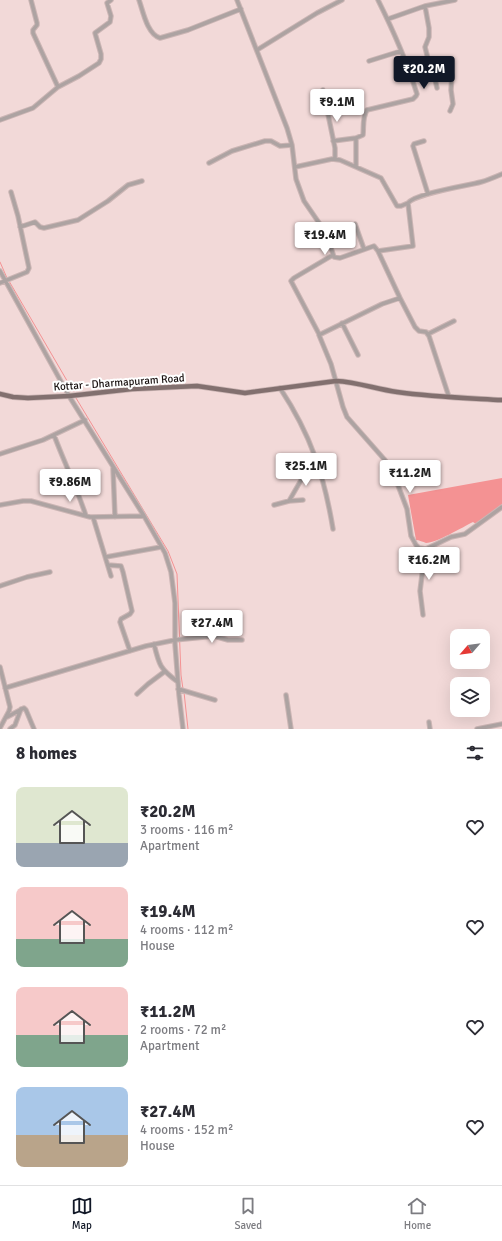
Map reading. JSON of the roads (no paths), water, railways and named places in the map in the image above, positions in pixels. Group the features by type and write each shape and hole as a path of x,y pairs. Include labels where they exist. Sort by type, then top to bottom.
{"main road":[{"name":"Kottar - Dharmapuram Road","path":"0,394 28,398 69,396 132,389 197,386 245,392 336,381 395,392 502,400"}],"street":[{"path":"31,0 38,22 33,30 33,33 58,87"},
{"path":"0,120 33,108 58,87 80,76 99,63 101,54 95,33 110,22 107,3 111,0"},
{"path":"139,0 150,29 157,37 160,38 188,30 240,9"},
{"path":"237,0 287,128 292,145 296,179 304,201 326,233 333,255 336,258 340,258 374,246 378,251 400,298 417,329 428,334 449,397"},
{"path":"257,50 317,13 342,0"},
{"path":"333,142 364,135 363,126 367,110 413,99 416,96 416,92 401,51 388,19 378,0"},
{"path":"388,19 425,6 455,0"},
{"path":"425,6 429,28 429,37 425,47 437,88"},
{"path":"369,61 401,51"},
{"path":"409,72 444,64 451,72 452,78 451,90 453,104 450,111"},
{"path":"323,90 335,159"},
{"path":"356,138 356,167"},
{"path":"210,163 232,151 265,141 271,141 280,146 292,145"},
{"path":"424,141 414,144 413,146 428,194"},
{"path":"294,167 335,159 356,167 382,180 397,206 401,206 408,203 412,199 428,194 480,182 502,174"},
{"path":"20,227 35,222 40,227 44,228 78,220 108,201 128,185 142,181"},
{"path":"0,283 27,272 29,269 11,192"},
{"path":"378,251 413,246 408,203"},
{"path":"355,224 364,249"},
{"path":"333,255 291,281 319,334 331,364 347,417 376,448 391,468 404,498 414,542 419,548 430,548 451,538 467,533 502,507"},
{"path":"0,271 7,280 69,396 144,516 165,553 171,572 175,603 178,682 183,729"},
{"path":"319,334 382,304 400,298"},
{"path":"428,334 454,321"},
{"path":"342,323 358,355"},
{"path":"280,388 302,425 319,468 327,494 333,530"},
{"path":"0,454 54,435 85,420"},
{"path":"54,435 67,469 76,485 86,516"},
{"path":"113,466 115,517"},
{"path":"289,501 304,475 319,468"},
{"path":"274,505 289,501 303,500"},
{"path":"0,505 31,501 93,517 144,516"},
{"path":"93,517 111,576"},
{"path":"106,557 161,546"},
{"path":"423,549 423,567 420,591 423,615"},
{"path":"108,565 121,566 123,572 132,613 121,619 120,622 130,651"},
{"path":"0,586 27,577 50,572"},
{"path":"5,688 154,644 214,636 228,640 242,640"},
{"path":"154,644 158,660 164,672 178,682"},
{"path":"0,667 10,707 0,728"},
{"path":"138,694 164,672"},
{"path":"179,689 215,700"},
{"path":"286,695 291,729"},
{"path":"7,716 24,708 34,729"},
{"path":"10,729 15,725 21,709"},
{"path":"429,722 430,729"},
{"path":"477,729 502,724"}],"waterway":[{"path":"0,262 7,278"},
{"path":"9,281 73,391"},
{"path":"76,398 168,551 177,574 181,675 183,689"},
{"path":"184,692 188,729"}]}
